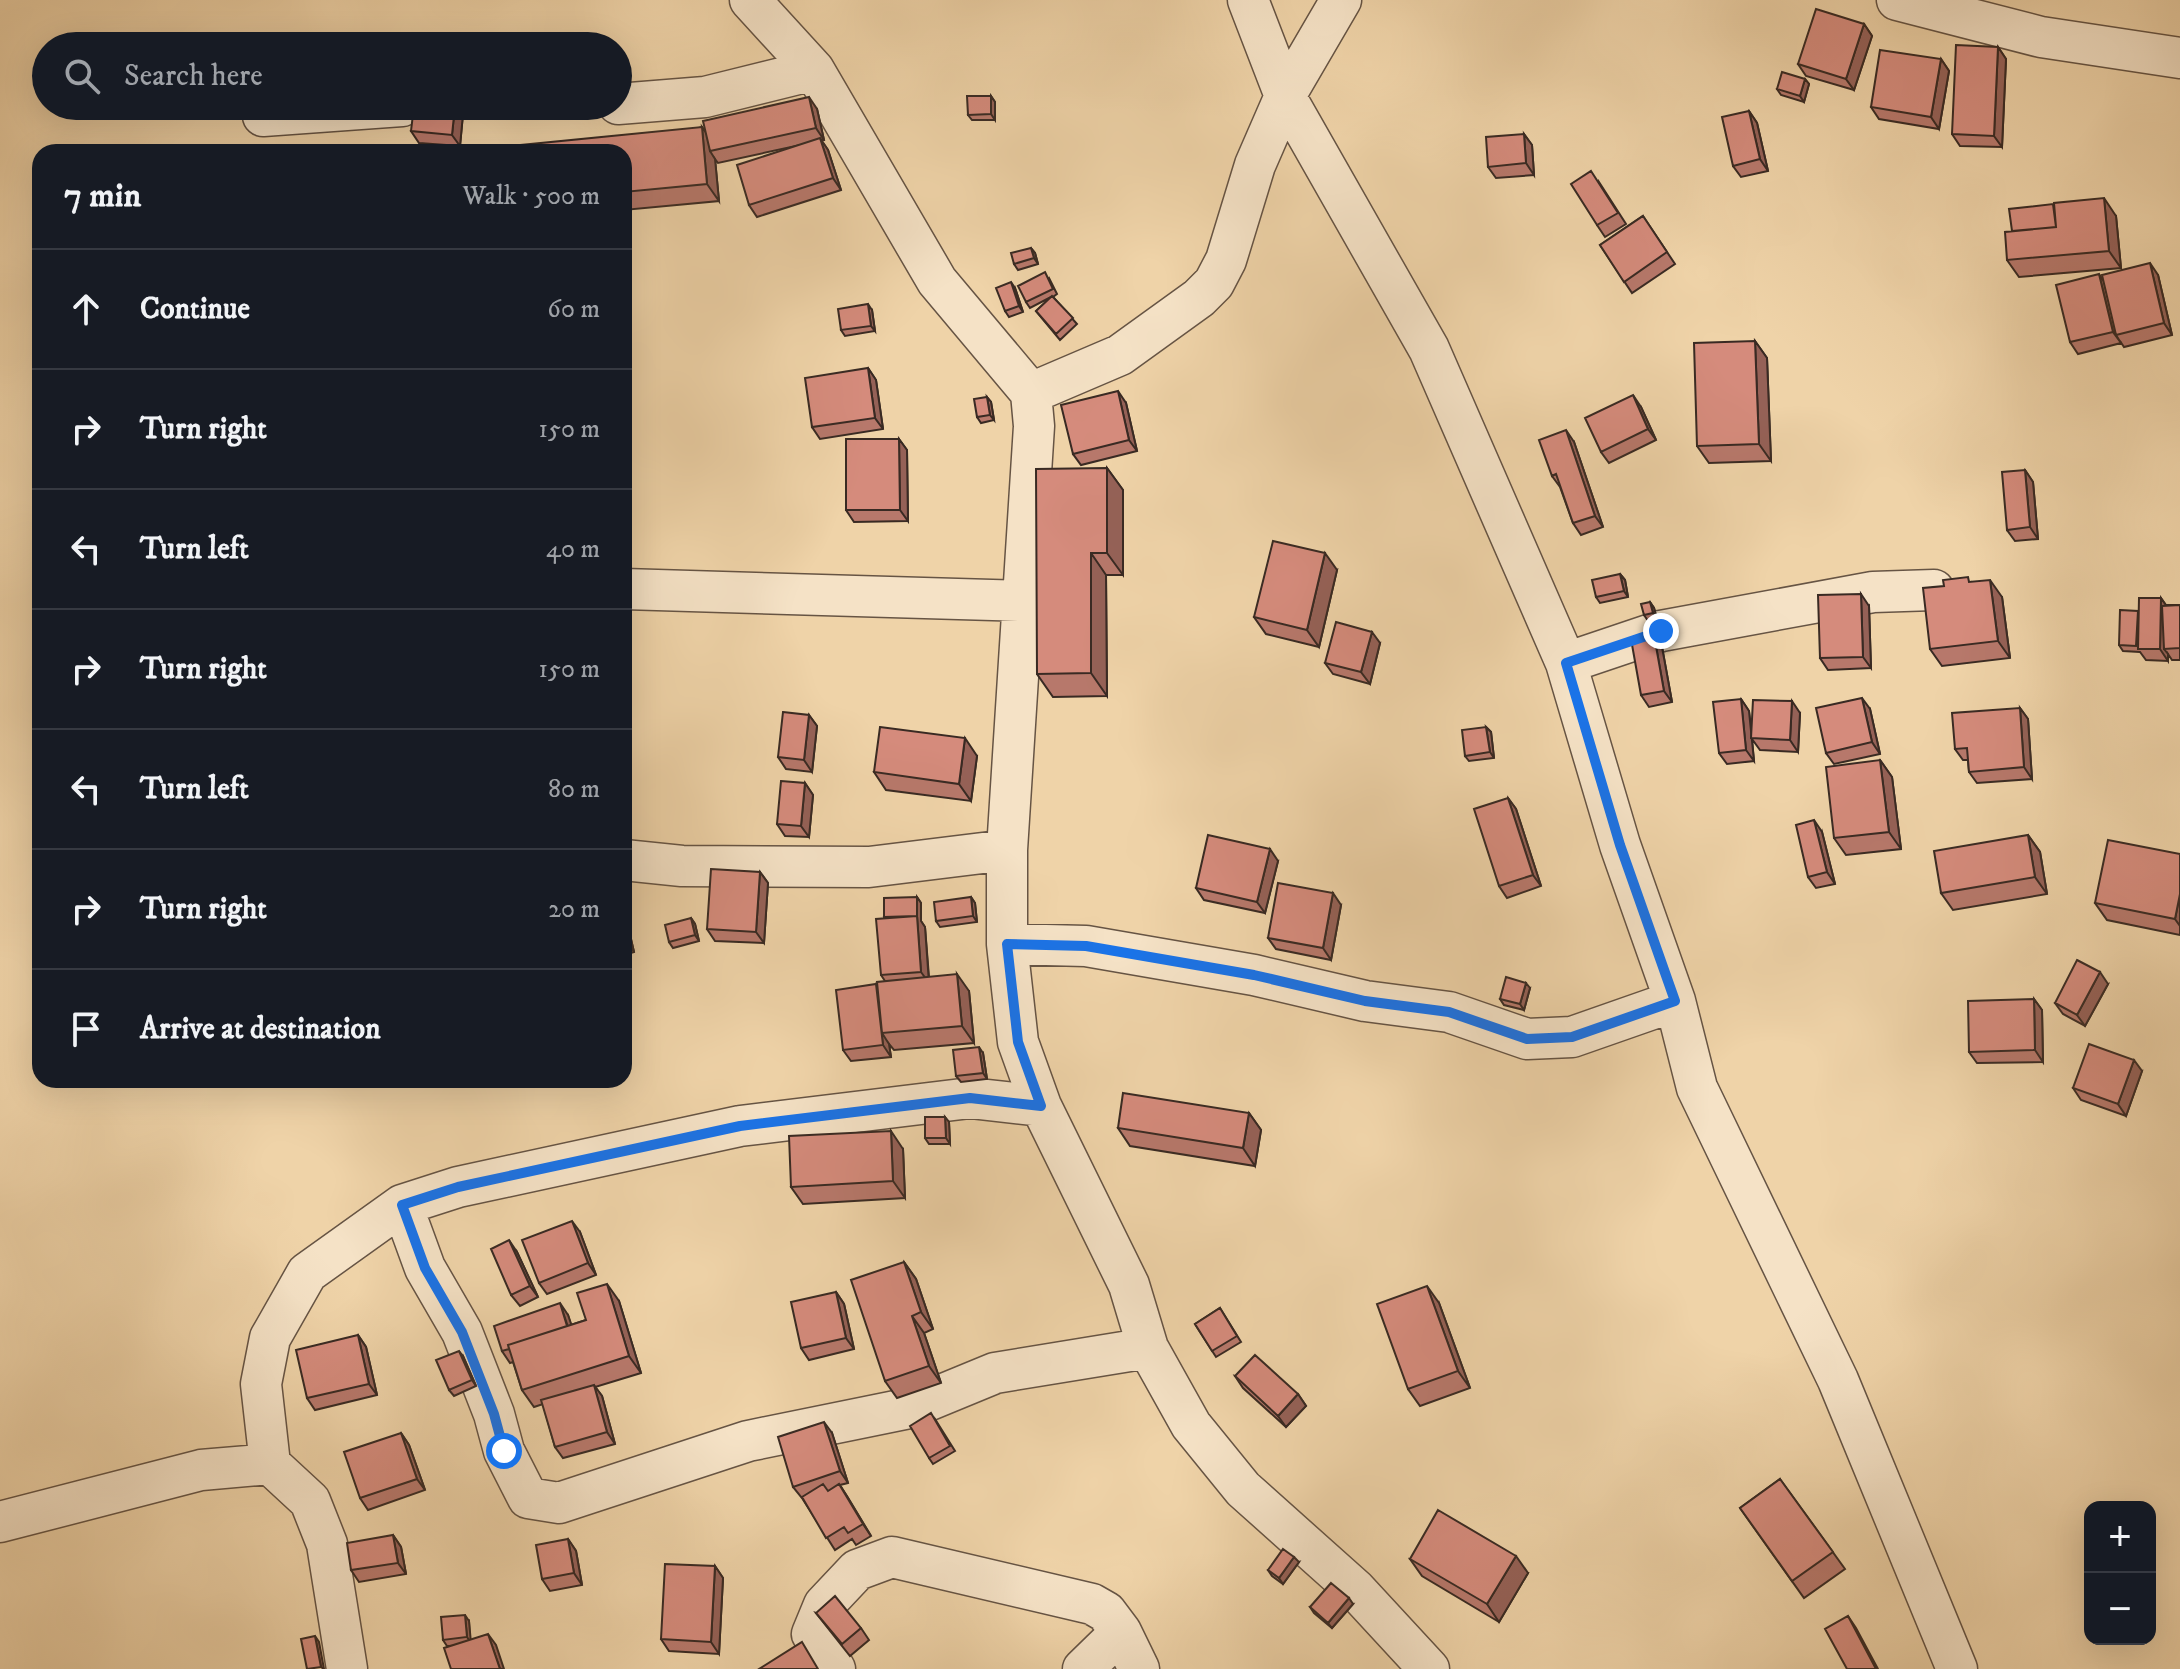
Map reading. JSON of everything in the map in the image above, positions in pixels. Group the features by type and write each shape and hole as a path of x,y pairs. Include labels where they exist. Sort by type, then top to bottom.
{"street":[{"path":"750,0 814,70 937,281 1031,393 1034,426 1007,850 1007,944 1018,1042 1041,1106 1129,1285 1148,1348 1191,1425 1243,1489 1356,1590 1429,1669"},
{"path":"1248,0 1285,96 1429,349 1566,663 1620,845 1675,1001 1697,1088 1838,1380 1957,1669"},
{"path":"1031,393 1120,355 1199,298 1214,283 1226,260 1255,165 1285,96 1341,0"},
{"path":"1897,0 2041,37 2180,58"},
{"path":"632,103 705,97 814,70"},
{"path":"632,589 1023,601"},
{"path":"1566,663 1661,631 1873,592 1934,590"},
{"path":"632,861 682,866 869,867 1007,850"},
{"path":"1007,944 1086,946 1254,975 1365,1001 1449,1012 1527,1039 1572,1037 1675,1001"},
{"path":"347,1669 327,1544 310,1501 270,1464 261,1384 270,1338 307,1273 402,1205 458,1187 740,1126 970,1098 1041,1106"},
{"path":"402,1205 425,1268 462,1332 494,1414 504,1451 528,1498 559,1503 748,1441 910,1408 995,1373 1148,1348"},
{"path":"0,1522 201,1470 270,1464"},
{"path":"835,1669 812,1634 824,1605 857,1570 892,1557 1092,1604 1106,1612 1121,1632 1139,1669"},
{"path":"1083,1669 1121,1632"}],"building":[{"path":"1816,9 1864,24 1846,79 1798,64"},
{"path":"1956,45 1998,47 1994,136 1952,134"},
{"path":"1880,50 1941,59 1931,117 1871,107"},
{"path":"1782,72 1805,79 1800,96 1777,89"},
{"path":"967,96 991,96 991,114 968,115"},
{"path":"809,97 816,128 710,151 703,121"},
{"path":"1749,111 1760,159 1733,166 1722,117"},
{"path":"412,120 454,120 452,135 411,131"},
{"path":"702,127 707,184 632,191 632,144 531,144"},
{"path":"1524,134 1526,163 1488,167 1486,137"},
{"path":"820,138 833,178 749,205 737,165"},
{"path":"1591,171 1618,213 1597,225 1571,184"},
{"path":"2104,198 2109,251 2007,260 2005,232 2056,227 2054,203"},
{"path":"2053,204 2056,227 2012,231 2009,209"},
{"path":"1643,216 1667,252 1624,282 1600,245"},
{"path":"1031,248 1034,258 1014,264 1011,253"},
{"path":"2150,263 2164,323 2116,335 2102,275"},
{"path":"1045,272 1053,289 1026,302 1018,286"},
{"path":"2099,274 2113,332 2070,342 2056,285"},
{"path":"1011,282 1019,306 1005,311 996,288"},
{"path":"1052,296 1073,318 1056,334 1036,311"},
{"path":"868,304 871,326 841,330 838,309"},
{"path":"1755,341 1759,444 1697,446 1694,343"},
{"path":"868,368 875,418 812,427 805,378"},
{"path":"1118,391 1129,440 1073,454 1061,405"},
{"path":"1633,395 1648,429 1601,452 1585,418"},
{"path":"987,397 990,415 977,417 974,399"},
{"path":"1566,430 1595,516 1573,523 1556,474 1552,476 1539,440"},
{"path":"846,439 899,439 900,510 846,510"},
{"path":"1107,468 1107,553 1091,553 1091,673 1037,674 1036,469"},
{"path":"2025,470 2030,527 2007,530 2002,472"},
{"path":"1273,541 1325,553 1307,630 1254,617"},
{"path":"1620,574 1624,591 1596,597 1592,580"},
{"path":"1968,577 1969,582 1990,580 1998,641 1930,649 1923,588 1944,586 1943,580"},
{"path":"1861,594 1863,657 1820,658 1818,595"},
{"path":"2139,598 2161,598 2160,649 2138,649"},
{"path":"1650,602 1653,613 1644,615 1641,604"},
{"path":"2180,605 2180,648 2164,649 2162,606"},
{"path":"2120,610 2138,611 2136,646 2119,645"},
{"path":"1336,622 1372,632 1361,672 1325,663"},
{"path":"1654,635 1664,691 1641,695 1631,639"},
{"path":"1862,698 1872,742 1826,753 1816,708"},
{"path":"1741,699 1746,750 1719,753 1713,702"},
{"path":"1753,700 1792,701 1790,740 1751,738"},
{"path":"2020,708 2024,767 1969,772 1967,748 1955,749 1952,713"},
{"path":"783,712 809,715 804,760 778,757"},
{"path":"880,727 965,738 959,784 874,772"},
{"path":"1486,727 1490,752 1465,756 1462,730"},
{"path":"1880,760 1889,832 1834,838 1826,767"},
{"path":"781,781 805,783 801,826 777,824"},
{"path":"1508,798 1533,875 1499,886 1474,809"},
{"path":"1814,820 1827,872 1808,877 1796,825"},
{"path":"1208,835 1270,849 1257,902 1196,888"},
{"path":"2028,835 2035,877 1941,893 1934,851"},
{"path":"2108,840 2180,854 2180,894 2175,919 2095,903"},
{"path":"711,869 760,872 756,932 707,929"},
{"path":"1278,883 1333,893 1323,948 1268,938"},
{"path":"917,897 917,916 884,917 884,898"},
{"path":"971,897 973,916 936,921 934,902"},
{"path":"917,916 921,972 881,975 876,919"},
{"path":"691,918 695,935 669,942 665,925"},
{"path":"2077,960 2100,972 2077,1015 2055,1003"},
{"path":"957,974 962,1026 882,1033 877,982"},
{"path":"1506,977 1526,983 1520,1004 1500,999"},
{"path":"876,984 883,1045 843,1050 836,990"},
{"path":"2034,999 2035,1050 1969,1052 1968,1001"},
{"path":"2089,1044 2134,1060 2118,1104 2073,1088"},
{"path":"979,1047 983,1073 956,1076 953,1050"},
{"path":"1123,1093 1249,1113 1243,1148 1118,1128"},
{"path":"925,1117 945,1117 946,1138 925,1138"},
{"path":"891,1131 893,1181 791,1187 789,1136"},
{"path":"572,1221 588,1263 539,1283 522,1240"},
{"path":"509,1240 530,1286 511,1295 491,1249"},
{"path":"904,1262 921,1312 912,1316 929,1366 885,1381 851,1280"},
{"path":"607,1284 629,1356 522,1390 508,1345 586,1320 577,1293"},
{"path":"1427,1286 1458,1371 1408,1389 1377,1304"},
{"path":"836,1292 846,1338 801,1348 791,1302"},
{"path":"560,1303 567,1326 508,1345 509,1349 502,1351 494,1326"},
{"path":"1220,1308 1237,1336 1212,1351 1195,1324"},
{"path":"358,1335 369,1384 307,1398 296,1350"},
{"path":"459,1351 472,1380 449,1390 436,1360"},
{"path":"1255,1355 1298,1394 1278,1416 1235,1376"},
{"path":"594,1385 607,1432 555,1447 541,1400"},
{"path":"931,1413 950,1446 929,1458 910,1426"},
{"path":"824,1422 840,1471 793,1487 778,1437"},
{"path":"401,1433 417,1479 360,1498 344,1452"},
{"path":"1780,1479 1833,1552 1792,1581 1740,1508"},
{"path":"823,1484 828,1491 839,1484 863,1524 848,1533 844,1527 826,1538 802,1497"},
{"path":"1438,1510 1516,1556 1487,1604 1410,1559"},
{"path":"393,1535 398,1563 351,1570 347,1543"},
{"path":"568,1539 574,1573 542,1579 536,1545"},
{"path":"1283,1549 1294,1557 1279,1578 1268,1570"},
{"path":"665,1564 715,1566 711,1642 661,1639"},
{"path":"1331,1583 1349,1598 1328,1623 1310,1607"},
{"path":"835,1596 861,1628 842,1644 816,1613"},
{"path":"465,1615 467,1637 443,1640 441,1617"},
{"path":"1848,1616 1876,1669 1847,1669 1825,1629"},
{"path":"488,1634 500,1669 451,1669 444,1648"},
{"path":"315,1636 321,1667 307,1669 301,1639"},
{"path":"802,1642 818,1669 759,1669"}],"route":[{"path":"504,1451 494,1414 462,1332 425,1268 402,1205 458,1187 740,1126 970,1098 1041,1106 1018,1042 1007,944 1086,946 1254,975 1365,1001 1449,1012 1527,1039 1572,1037 1675,1001 1620,845 1566,663 1593,651 1661,631"}]}
